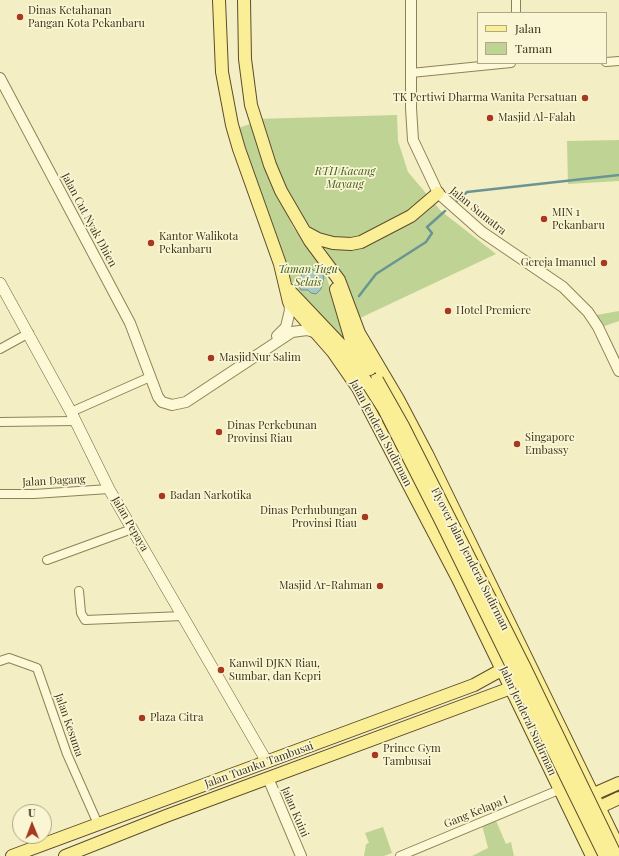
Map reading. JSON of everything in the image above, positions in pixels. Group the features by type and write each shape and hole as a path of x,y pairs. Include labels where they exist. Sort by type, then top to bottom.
{"main road":[{"path":"219,0 222,72 232,125 238,149 286,284 289,302"},
{"path":"244,0 245,59 251,105 270,166 292,213 327,263 344,291 359,333 398,399 468,537 600,806 619,848"},
{"path":"303,230 318,239 334,243 351,244 361,242 411,216 438,193"},
{"name":"Flyover Jalan Jenderal Sudirman","path":"327,263 346,343 387,416 528,697 605,856"},
{"name":"Jalan Pepaya","path":"0,284 29,333 74,417 109,489 267,762"},
{"name":"Flyover Jalan Jenderal Sudirman","path":"286,284 290,291 346,343 377,380 403,426 521,661 616,856"},
{"name":"Jalan Jenderal Sudirman","path":"289,302 346,368 355,383 443,548 594,856"},
{"path":"443,548 457,565 469,589 474,592 479,591 484,587 484,582 474,559 468,537"},
{"path":"511,688 528,661"},
{"path":"503,668 537,678"},
{"name":"Jalan Tuanku Tambusai","path":"12,856 474,685 503,668"},
{"name":"Jalan Tuanku Tambusai","path":"65,856 268,778 511,688"},
{"path":"594,794 586,786 575,765 566,763 561,766 560,775 595,849 594,856"},
{"path":"594,794 619,783"},
{"path":"600,806 619,798"}],"street":[{"name":"Jalan Sumatra","path":"411,0 413,140 438,193 482,232 563,287 588,312 598,327 619,371"},
{"path":"516,0 516,12"},
{"path":"607,62 619,61"},
{"path":"411,73 501,64"},
{"name":"Jalan Cut Nyak Dhien","path":"0,78 130,323 158,397 162,402 179,405 259,352"},
{"path":"259,352 264,346 283,332 286,327 290,310 289,302"},
{"path":"259,352 292,332 306,330 317,333"},
{"path":"0,349 29,333"},
{"path":"0,422 74,417 150,377"},
{"name":"Jalan Dagang","path":"0,494 34,494 109,489"},
{"path":"47,560 132,529"},
{"path":"79,591 80,613 86,620 183,616"},
{"name":"Jalan Kesuma","path":"0,662 9,658 38,668 67,754 98,824"},
{"name":"Jalan Kuini","path":"268,778 298,855"},
{"name":"Gang Kelapa I","path":"400,856 560,789"}],"green space":[{"name":"RTH Kacang Mayang","path":"397,115 398,141 408,172 441,211 496,254 358,319 326,250 291,209 254,119"},
{"name":"Taman Tugu Selais","path":"250,124 267,172 293,227 324,269 349,347 290,280 238,128"},
{"path":"619,140 619,181 568,184 567,141"},
{"path":"619,311 619,321 599,328 591,316"},
{"path":"494,816 506,844 511,842 514,856 472,856 488,848 481,821"},
{"path":"383,827 392,853 384,856 364,856 366,844 369,843 365,833"}],"water":[{"path":"306,268 319,271 324,276 321,289 316,294 311,293 308,290 301,290 299,286 299,280 302,278 301,273"}],"waterway":[{"path":"457,201 467,192 619,175"},
{"path":"359,296 376,274 426,242 432,233 427,227 445,211"}],"place":[{"name":"Dinas Ketahanan Pangan Kota Pekanbaru","path":"20,17"},
{"name":"TK Pertiwi Dharma Wanita Persatuan","path":"585,98"},
{"name":"Masjid Al-Falah","path":"490,118"},
{"name":"MIN 1 Pekanbaru","path":"544,219"},
{"name":"Kantor Walikota Pekanbaru","path":"151,243"},
{"name":"Gereja Imanuel","path":"604,263"},
{"name":"Hotel Premiere","path":"448,311"},
{"name":"MasjidNur Salim","path":"211,358"},
{"name":"Dinas Perkebunan Provinsi Riau","path":"219,432"},
{"name":"Singapore Embassy","path":"517,444"},
{"name":"Badan Narkotika","path":"162,496"},
{"name":"Dinas Perhubungan Provinsi Riau","path":"365,517"},
{"name":"Masjid Ar-Rahman","path":"380,586"},
{"name":"Kanwil DJKN Riau, Sumbar, dan Kepri","path":"221,670"},
{"name":"Plaza Citra","path":"142,718"},
{"name":"Prince Gym Tambusai","path":"375,755"}]}
